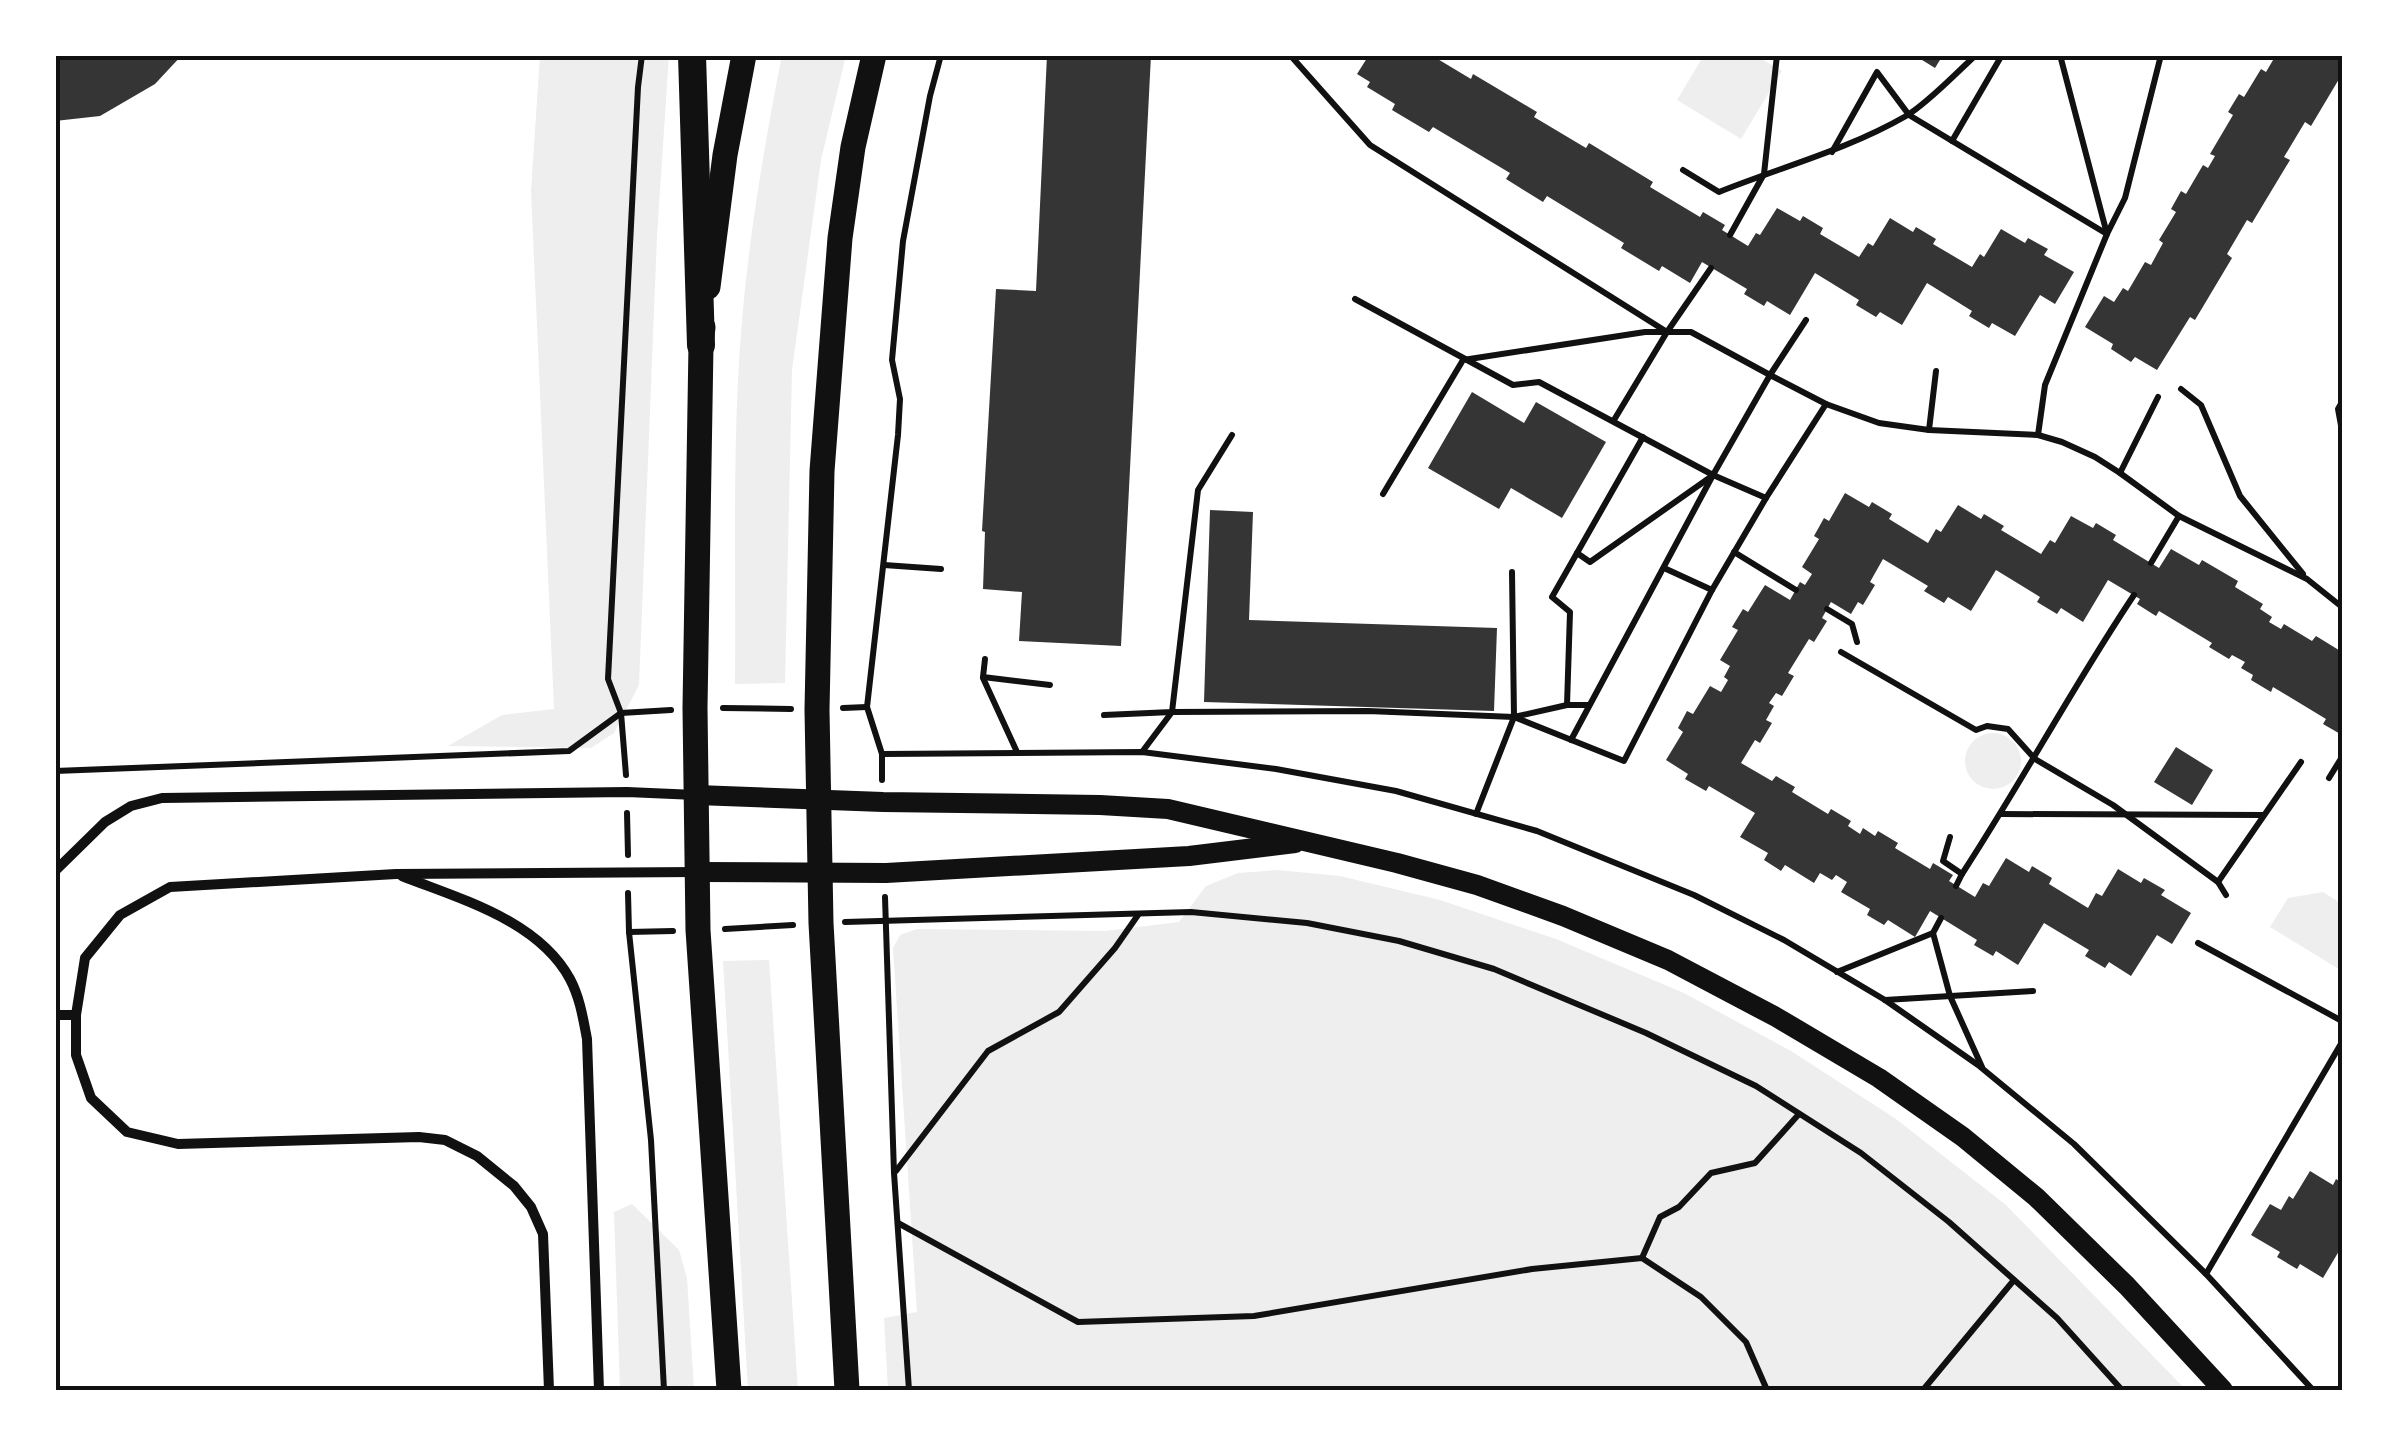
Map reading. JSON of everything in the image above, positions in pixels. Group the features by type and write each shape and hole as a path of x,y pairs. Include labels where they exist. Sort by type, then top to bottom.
{"highway":[{"path":"692,55 701,345"}],"main road":[{"path":"728,1390 698,930 696,708 701,345 725,154 744,55"},
{"path":"848,1390 822,923 817,710 822,471 840,238 853,147 874,55"},
{"path":"697,795 1168,809 1312,841 1477,885 1563,916 1668,960 1776,1017 1862,1068 1963,1138 2036,1197 2127,1286 2223,1390"},
{"path":"698,872 886,873 1170,857 1312,841"}],"street":[{"path":"55,871 105,822 131,806 162,798 627,792 697,795"},
{"path":"549,1390 543,1234 514,1186 476,1156 445,1140 419,1136 178,1144 127,1132 91,1098 76,1055 76,1015 85,958 120,915 170,887 396,874 698,872"},
{"path":"396,874 487,910 522,929 547,950 569,977 581,1006 587,1038 599,1390"},
{"path":"55,1015 76,1015"}],"path":[{"path":"642,55 608,679 622,713 629,932 650,1140 664,1390"},
{"path":"883,802 882,754 868,708 900,398 892,360 903,241 940,55"},
{"path":"1290,55 1370,145 1667,332"},
{"path":"1730,235 1764,174 1777,55"},
{"path":"1683,170 1719,192 1832,152 1909,115 1976,55"},
{"path":"1952,141 2002,55"},
{"path":"2060,55 2108,234"},
{"path":"2038,436 2045,385 2125,198 2161,55"},
{"path":"1832,152 1877,72 1909,115 2108,234"},
{"path":"1614,420 1711,268"},
{"path":"1355,299 1513,385 1539,382 1713,475 1766,498"},
{"path":"1571,740 1713,475 1770,374 1806,320"},
{"path":"1463,360 1645,332 1692,332 1826,404 1879,424 2038,436 2062,442 2120,473 2180,516 2307,579 2342,607"},
{"path":"1383,494 1463,360"},
{"path":"1930,430 1936,371"},
{"path":"2181,389 2201,405 2240,496 2307,579"},
{"path":"2120,473 2158,397"},
{"path":"2342,402 2338,409 2342,431"},
{"path":"1514,716 1624,761 1712,590 1826,404"},
{"path":"1142,752 1172,712 1198,490 1232,435"},
{"path":"1567,706 1570,612 1552,597 1644,437"},
{"path":"1578,553 1590,562 1713,475"},
{"path":"2151,563 2180,516"},
{"path":"1734,552 1796,590"},
{"path":"884,565 941,570"},
{"path":"1664,568 1712,590"},
{"path":"1476,814 1514,716 1512,572"},
{"path":"1956,886 2096,652 2134,596"},
{"path":"1827,608 1852,624 1858,642"},
{"path":"1841,652 1976,730 1986,726 2008,729 2035,759 2113,804 2218,882 2226,895"},
{"path":"985,659 982,677 1016,752"},
{"path":"982,677 1050,685"},
{"path":"1104,714 1368,712 1514,716 1590,705"},
{"path":"55,771 568,751 622,713 696,708 868,708"},
{"path":"882,754 1100,752"},
{"path":"2329,778 2342,757"},
{"path":"2218,882 2301,762"},
{"path":"2001,814 2263,816"},
{"path":"1950,837 1943,860 1962,874"},
{"path":"886,873 894,1173 909,1390"},
{"path":"629,932 1191,912 1307,922 1399,942 1494,969 1646,1033 1756,1086 1861,1153 1950,1222 2057,1318 2122,1390"},
{"path":"894,1173 988,1051 1059,1012 1139,914"},
{"path":"1837,972 1933,932 1940,918"},
{"path":"1933,932 1950,996 1982,1068"},
{"path":"2198,943 2342,1021"},
{"path":"1884,1000 2033,990"},
{"path":"2206,1274 2342,1042"},
{"path":"1642,1258 1660,1217 1680,1207 1711,1173 1755,1163 1798,1114"},
{"path":"898,1222 1078,1322 1254,1316 1532,1270 1642,1258 1700,1297 1746,1342 1767,1390"},
{"path":"1923,1390 2014,1280"}],"shaded area":[{"path":"540,55 669,55 657,236 639,685 614,733 591,748 448,746 502,715 554,709 531,191"},
{"path":"782,55 846,55 821,160 792,370 785,683 735,684 740,339 754,217"},
{"path":"1704,55 1755,55 1782,71 1741,139 1677,100"},
{"path":"1993,733 2013,741 2021,761 2013,781 1993,789 1973,781 1965,761 1973,741"},
{"path":"1277,870 1340,876 1440,900 1556,939 1684,993 1791,1051 1896,1119 2006,1205 2186,1390 888,1390 884,1318 917,1312 893,948 900,935 917,929 1105,931 1179,922 1206,886 1238,873"},
{"path":"2323,892 2342,904 2342,971 2270,927 2288,898"},
{"path":"769,960 798,1390 748,1390 723,961"},
{"path":"632,1204 679,1250 687,1278 694,1390 620,1390 614,1212"}],"building":[{"path":"55,55 182,55 155,84 100,116 55,121"},
{"path":"1047,55 1151,55 1121,646 1019,641 1022,592 983,589 982,531 996,289 1036,291"},
{"path":"1369,55 1431,55 1471,79 1473,74 1537,112 1534,117 1586,148 1589,143 1653,182 1650,187 1700,217 1703,212 1725,225 1722,230 1748,246 1777,208 1800,221 1803,216 1823,228 1820,234 1859,257 1868,243 1873,246 1890,218 1913,232 1916,227 1936,239 1933,244 1972,267 1980,254 1984,257 2001,229 2025,243 2028,238 2048,249 2044,255 2074,272 2055,304 2040,295 2015,336 1992,323 1989,328 1969,316 1972,311 1927,283 1902,325 1880,312 1876,317 1856,305 1859,300 1815,273 1790,315 1767,301 1764,306 1744,294 1747,289 1702,262 1690,283 1662,266 1659,271 1621,248 1624,243 1547,196 1543,202 1506,179 1510,173 1433,127 1429,132 1392,110 1395,104 1367,87 1370,82 1357,74"},
{"path":"1914,55 1943,55 1935,68"},
{"path":"2276,55 2342,55 2342,74 2311,126 2305,122 2284,157 2290,160 2252,223 2247,220 2227,254 2232,258 2195,320 2190,317 2157,370 2135,357 2131,362 2111,349 2113,344 2085,327 2104,296 2114,302 2123,288 2128,291 2145,262 2151,265 2163,243 2159,240 2176,212 2171,209 2181,191 2186,194 2203,165 2208,168 2215,156 2210,154 2233,115 2228,112 2239,94 2244,97 2261,69 2266,72"},
{"path":"1472,392 1524,423 1536,402 1606,442 1562,518 1511,488 1499,509 1428,468"},
{"path":"1845,493 1892,514 1889,519 1928,543 1936,529 1941,532 1958,505 1981,519 1984,514 2004,526 2001,530 2041,554 2050,540 2055,543 2071,516 2093,528 2096,523 2116,535 2113,540 2159,568 2171,549 2199,565 2202,560 2238,581 2235,587 2263,604 2260,609 2272,617 2269,622 2281,629 2284,624 2312,641 2316,636 2342,652 2342,735 2323,724 2326,719 2273,687 2271,692 2251,680 2253,675 2241,668 2245,662 2232,655 2229,659 2209,647 2212,643 2159,611 2156,616 2137,604 2140,599 2108,580 2083,622 2061,608 2057,614 2037,602 2040,597 1996,570 1971,611 1948,597 1944,603 1924,591 1928,586 1883,559 1870,582 1875,585 1863,605 1858,602 1851,614 1831,602 1822,618 1827,621 1814,642 1809,639 1788,673 1794,676 1782,696 1776,693 1769,703 1774,706 1766,720 1772,723 1760,743 1755,740 1741,763 1772,781 1776,776 1795,787 1792,792 1828,814 1831,809 1851,821 1848,826 1860,834 1863,828 1875,836 1878,831 1898,843 1895,848 1930,869 1933,863 1953,875 1949,881 1975,897 1983,883 1989,886 2006,858 2029,872 2032,866 2052,878 2049,884 2088,908 2096,893 2102,896 2118,869 2141,883 2144,878 2165,890 2161,895 2191,913 2172,944 2157,935 2131,976 2109,962 2105,968 2085,956 2089,950 2044,923 2018,965 1996,951 1993,956 1974,945 1977,940 1930,911 1915,937 1888,920 1884,925 1867,915 1870,909 1841,892 1847,882 1836,875 1832,880 1820,873 1814,883 1785,865 1781,871 1764,860 1768,853 1740,837 1755,813 1709,786 1706,791 1685,779 1688,774 1666,760 1683,732 1678,728 1687,711 1693,714 1710,686 1721,692 1728,680 1724,677 1730,666 1720,660 1738,630 1732,627 1743,609 1748,612 1765,585 1790,600 1800,582 1805,585 1812,574 1802,567 1819,539 1814,536 1824,518 1829,521"},
{"path":"1210,510 1253,512 1249,620 1497,628 1494,711 1204,702"},
{"path":"2176,747 2213,770 2192,805 2154,782"},
{"path":"2310,1171 2333,1185 2336,1179 2342,1183 2342,1246 2323,1278 2300,1264 2297,1269 2277,1257 2280,1252 2251,1235 2270,1204 2281,1210 2289,1196 2293,1199"}]}
